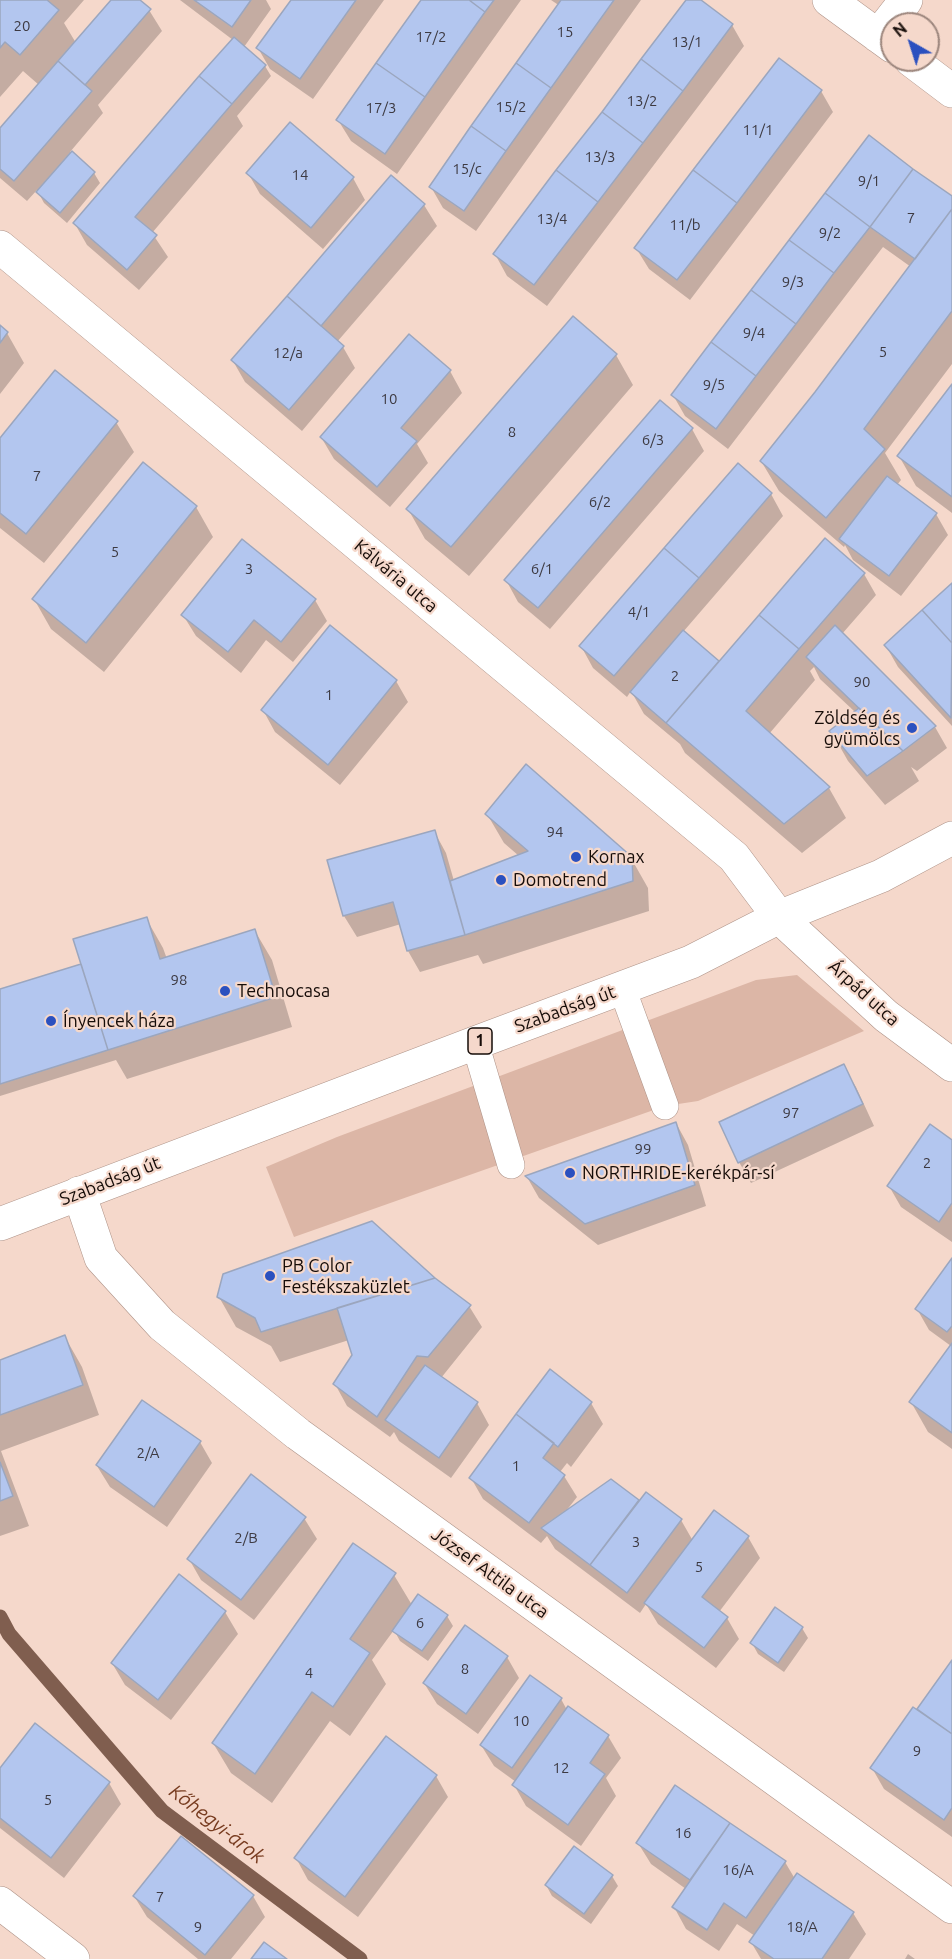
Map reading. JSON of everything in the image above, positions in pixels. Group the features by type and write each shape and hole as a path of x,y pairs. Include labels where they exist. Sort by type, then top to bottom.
{"street":[{"path":"829,0 880,37"},
{"path":"927,72 952,91"},
{"name":"Kálvária utca","path":"0,248 734,857 779,917"},
{"name":"Szabadság út","path":"0,1224 475,1042 692,962 779,917 881,876 952,838"},
{"name":"Árpád utca","path":"779,917 886,1016 952,1065"},
{"name":"József Attila utca","path":"79,1192 101,1258 162,1325 298,1434 952,1907"},
{"path":"0,1904 73,1959"}],"lane":[{"path":"622,988 665,1106"},
{"path":"475,1042 511,1166"}],"shaded area":[{"path":"797,975 864,1031 698,1101 665,1106 294,1237 266,1167 337,1137 756,980"}],"building":[{"path":"0,0 47,0 59,10 20,55 5,42 0,48"},
{"path":"111,0 140,0 151,9 85,85 58,61"},
{"path":"194,0 251,0 232,27"},
{"path":"291,0 356,0 300,79 256,48"},
{"path":"421,0 469,0 485,12 425,97 376,63"},
{"path":"469,0 494,0 485,12"},
{"path":"561,0 614,0 551,88 516,63"},
{"path":"686,0 701,0 733,24 683,91 641,59"},
{"path":"234,37 266,65 232,104 199,76"},
{"path":"779,58 822,90 737,203 693,170"},
{"path":"641,59 683,91 643,143 602,112"},
{"path":"58,61 92,91 14,181 0,169 0,128"},
{"path":"376,63 425,97 385,154 336,120"},
{"path":"516,63 551,88 506,151 471,126"},
{"path":"199,76 232,104 135,217 157,235 127,270 73,223"},
{"path":"602,112 643,143 598,202 556,170"},
{"path":"290,122 354,177 311,228 246,173"},
{"path":"471,126 506,151 464,211 429,187"},
{"path":"869,135 913,169 870,227 825,193"},
{"path":"72,151 95,172 60,213 36,192"},
{"path":"913,169 952,196 952,209 915,259 870,227"},
{"path":"556,170 598,202 534,285 493,254"},
{"path":"693,170 737,203 677,280 634,248"},
{"path":"391,175 425,204 321,326 287,296"},
{"path":"825,193 870,227 834,273 789,240"},
{"path":"952,209 952,311 864,429 885,449 826,518 760,461 815,392"},
{"path":"789,240 834,273 796,324 751,290"},
{"path":"751,290 796,324 756,376 711,342"},
{"path":"287,296 344,346 289,410 231,360"},
{"path":"573,316 617,354 451,547 406,509"},
{"path":"0,325 8,332 0,343"},
{"path":"409,334 451,370 401,428 417,441 377,487 320,437"},
{"path":"711,342 756,376 716,429 671,395"},
{"path":"55,370 118,421 26,534 0,513 0,438"},
{"path":"952,384 952,497 897,456"},
{"path":"660,400 693,428 538,608 504,580"},
{"path":"143,462 197,506 86,643 32,599"},
{"path":"738,463 772,493 699,578 664,548"},
{"path":"887,476 937,513 889,576 839,539"},
{"path":"825,538 865,573 799,649 759,615"},
{"path":"242,539 316,599 281,642 254,620 228,652 181,615"},
{"path":"664,548 699,578 614,676 579,646"},
{"path":"952,583 952,643 922,610"},
{"path":"922,610 952,643 951,718 884,645"},
{"path":"759,615 799,649 746,711 830,787 784,824 666,723"},
{"path":"330,625 397,680 328,765 261,710"},
{"path":"835,625 936,726 903,751 806,657"},
{"path":"683,630 719,661 666,723 630,692"},
{"path":"859,708 903,751 867,776 829,731"},
{"path":"526,764 632,857 633,881 465,935 450,881 528,851 485,814"},
{"path":"435,830 465,935 407,951 393,902 343,916 327,860"},
{"path":"147,917 160,959 255,929 276,997 108,1050 73,939"},
{"path":"81,964 108,1050 0,1084 0,989"},
{"path":"844,1064 863,1104 738,1163 719,1122"},
{"path":"676,1122 695,1185 585,1224 525,1176"},
{"path":"930,1124 952,1140 952,1203 939,1222 887,1186"},
{"path":"372,1221 435,1278 261,1332 255,1318 217,1297 223,1274"},
{"path":"952,1258 952,1326 947,1332 915,1309"},
{"path":"435,1278 471,1305 428,1357 417,1356 377,1417 333,1384 352,1355 337,1308"},
{"path":"65,1335 83,1385 0,1415 0,1360"},
{"path":"952,1343 952,1433 909,1402"},
{"path":"425,1365 478,1402 439,1458 385,1420"},
{"path":"550,1369 592,1402 558,1447 516,1414"},
{"path":"142,1400 201,1441 154,1507 96,1465"},
{"path":"516,1414 554,1443 543,1458 565,1475 529,1523 469,1478"},
{"path":"0,1462 13,1496 0,1501"},
{"path":"251,1474 306,1517 241,1600 187,1559"},
{"path":"611,1479 639,1500 590,1565 541,1528"},
{"path":"646,1492 682,1519 627,1593 590,1565"},
{"path":"714,1510 749,1536 702,1597 728,1617 704,1648 644,1603"},
{"path":"353,1543 396,1573 350,1639 370,1653 333,1707 312,1692 255,1774 212,1743"},
{"path":"179,1574 226,1611 158,1700 111,1663"},
{"path":"418,1594 448,1615 422,1651 392,1631"},
{"path":"775,1607 803,1627 778,1663 750,1643"},
{"path":"465,1625 508,1656 466,1714 423,1683"},
{"path":"952,1660 952,1734 917,1709"},
{"path":"530,1675 562,1698 512,1768 480,1745"},
{"path":"568,1706 609,1735 590,1763 605,1774 568,1825 512,1785"},
{"path":"913,1707 952,1734 952,1808 944,1820 870,1768"},
{"path":"35,1723 110,1782 51,1858 0,1818 0,1768"},
{"path":"386,1736 437,1775 345,1897 294,1858"},
{"path":"675,1785 730,1823 690,1880 636,1843"},
{"path":"730,1823 786,1861 746,1918 724,1903 707,1930 672,1907"},
{"path":"181,1836 254,1895 205,1955 133,1896"},
{"path":"574,1846 613,1875 584,1914 545,1885"},
{"path":"797,1873 854,1912 822,1959 774,1959 749,1942"},
{"path":"264,1942 287,1959 251,1959"}],"waterway":[{"name":"Kőhegyi-árok","path":"0,1617 9,1634 162,1811 360,1959"}],"place":[{"name":"Zöldség és gyümölcs","path":"912,728"},
{"name":"Kornax","path":"576,857"},
{"name":"Domotrend","path":"501,880"},
{"name":"Technocasa","path":"225,991"},
{"name":"Ínyencek háza","path":"51,1021"},
{"name":"NORTHRIDE-kerékpár-sí","path":"570,1173"},
{"name":"PB Color Festékszaküzlet","path":"270,1276"}]}
